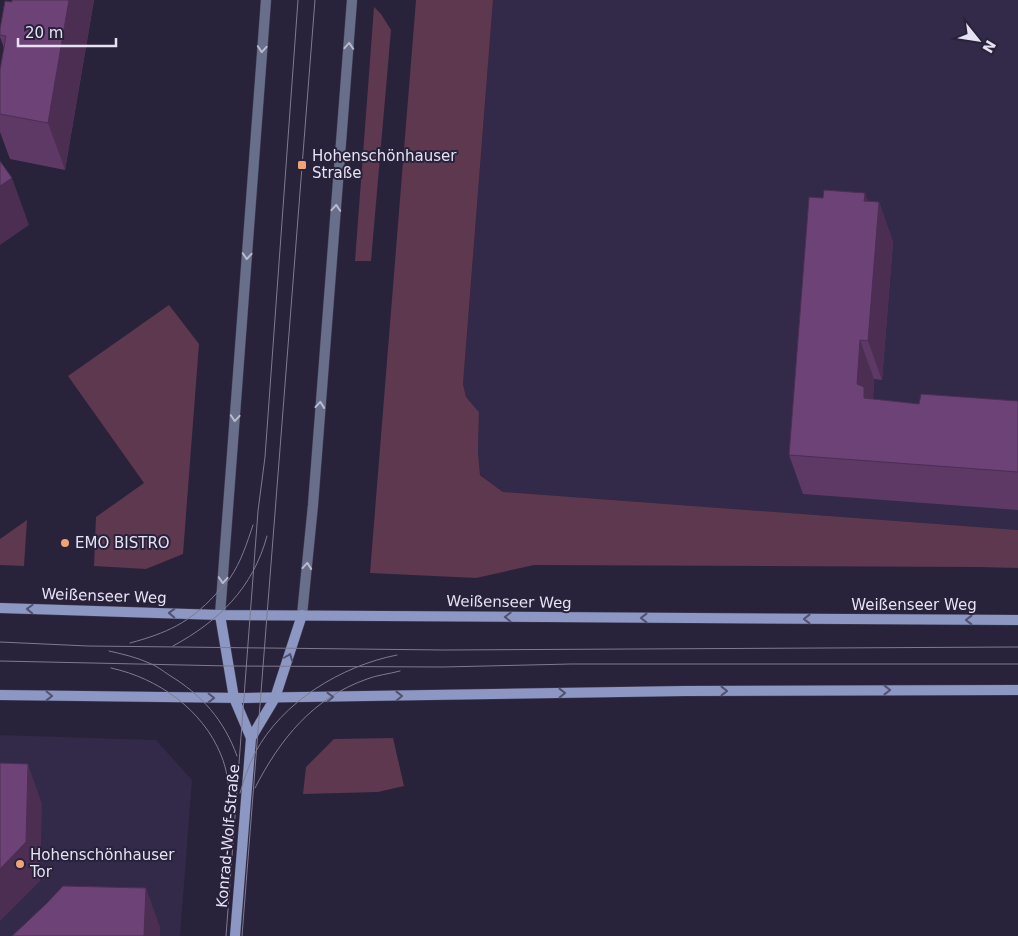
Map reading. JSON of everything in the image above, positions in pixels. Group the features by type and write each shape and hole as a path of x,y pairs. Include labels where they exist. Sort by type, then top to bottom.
{"main road":[{"name":"Weißenseer Weg","path":"0,608 220,615 1018,620"},
{"path":"220,615 234,698"},
{"path":"275,698 302,615"},
{"path":"0,695 275,698 685,691 1018,690"},
{"name":"Konrad-Wolf-Straße","path":"234,698 251,738"},
{"name":"Konrad-Wolf-Straße","path":"235,936 251,738 275,698"}],"street":[{"path":"220,615 266,0"},
{"path":"302,615 314,487 352,0"}],"shaded area":[{"path":"416,0 493,0 463,384 466,397 479,412 478,452 480,475 503,492 1018,530 1018,568 534,565 476,578 370,573"},
{"path":"493,0 1018,0 1018,530 503,492 480,474 478,452 479,412 466,397 463,384"},
{"path":"374,7 391,30 371,261 355,261"},
{"path":"169,305 199,344 183,554 146,569 94,566 96,517 144,483 68,376"},
{"path":"27,520 24,566 0,565 0,539"},
{"path":"0,735 156,740 192,780 180,936 0,936"},
{"path":"393,738 404,786 378,792 303,794 306,767 334,739"}],"building":[{"path":"12,0 69,0 48,123 0,114 0,70 6,36 0,35 0,29 5,1 12,2"},
{"path":"0,161 12,178 0,186"},
{"path":"824,190 865,193 864,201 879,202 868,341 860,340 857,384 864,387 864,398 919,404 921,394 1018,401 1018,472 789,455 809,197 823,198"},
{"path":"0,763 28,764 26,842 0,869"},
{"path":"63,886 146,888 144,936 12,936"}],"tram line":[{"path":"226,936 258,511 265,457 298,0"},
{"path":"242,936 315,0"},
{"path":"130,643 177,626 205,605 234,572 253,525"},
{"path":"173,646 205,626 232,601 253,572 267,536"},
{"path":"0,642 88,646 444,650 1018,647"},
{"path":"109,651 152,664 192,691 202,700 226,731 237,756"},
{"path":"240,793 255,753 267,735 297,702 335,677 376,660 397,655"},
{"path":"0,661 229,666 443,667 571,664 1018,664"},
{"path":"111,668 145,679 177,698 191,710 203,724 221,755 230,801"},
{"path":"255,788 275,753 300,722 314,709 348,687 371,678 400,671"}],"place":[{"name":"Hohenschönhauser Straße","path":"302,165"},
{"name":"EMO BISTRO","path":"65,543"},
{"name":"Hohenschönhauser Tor","path":"20,864"}]}
